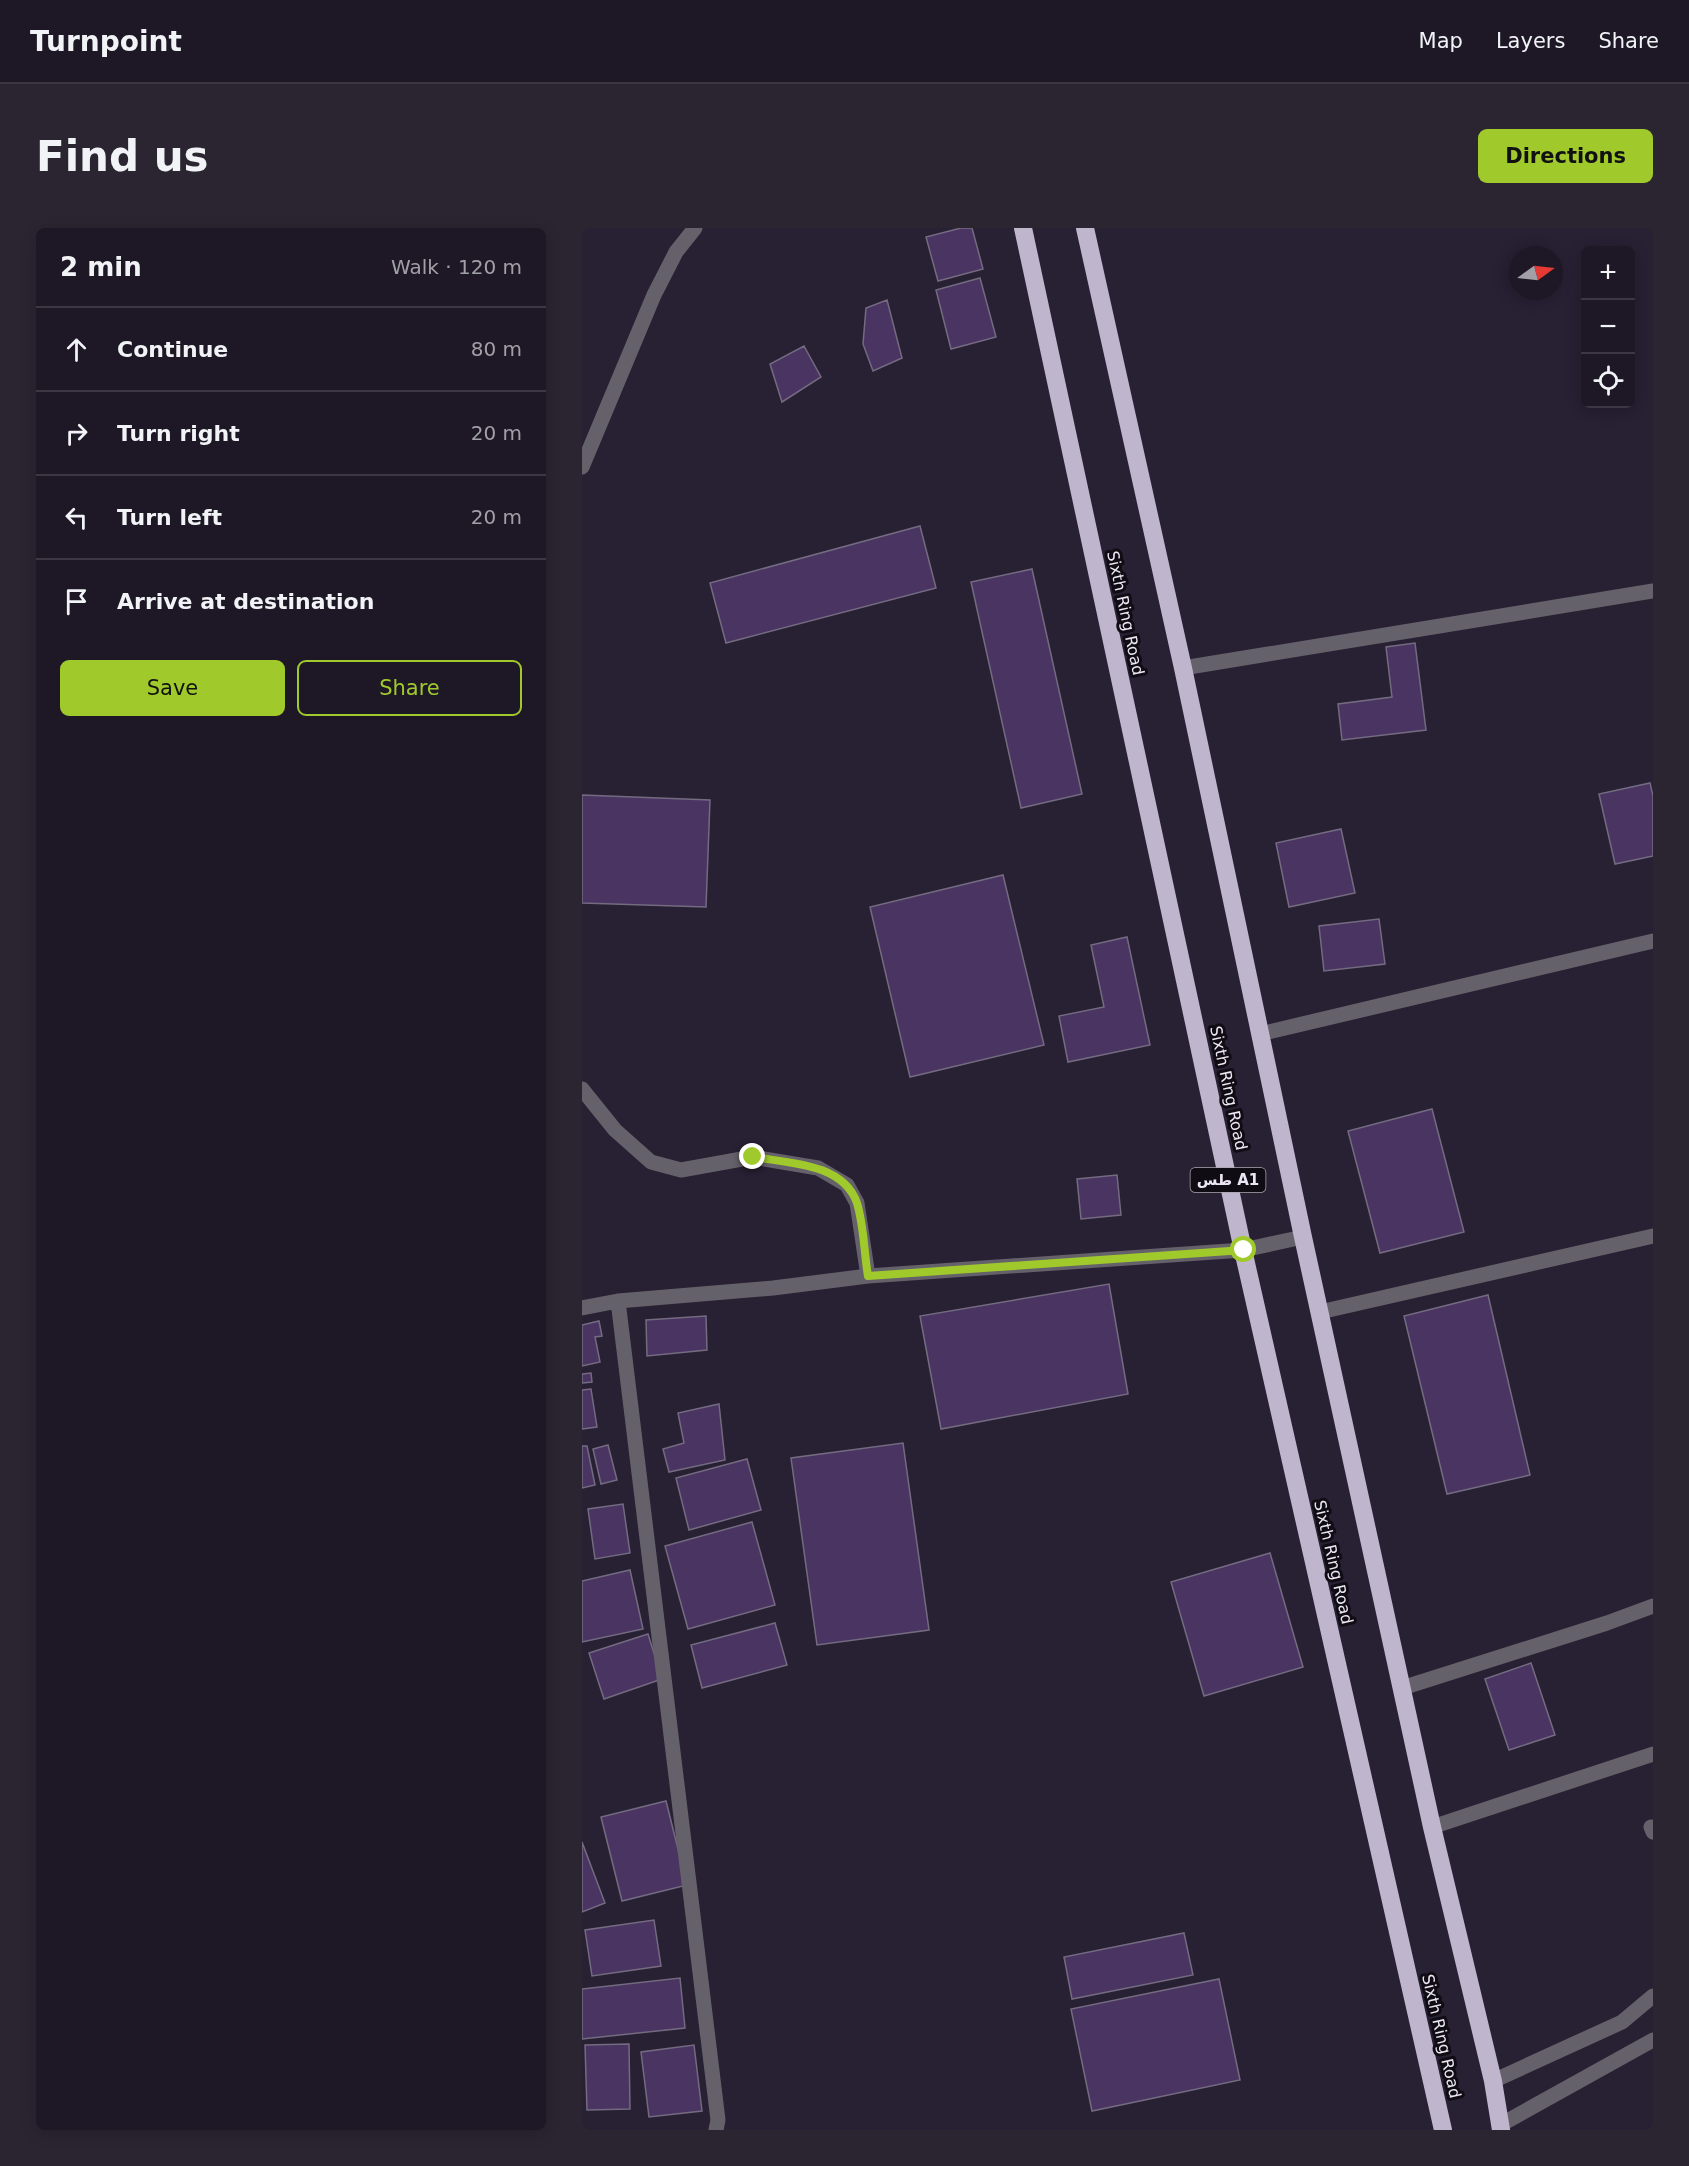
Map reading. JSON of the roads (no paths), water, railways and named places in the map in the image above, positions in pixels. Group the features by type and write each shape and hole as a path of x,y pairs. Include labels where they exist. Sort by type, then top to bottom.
{"highway":[{"name":"Sixth Ring Road","path":"1023,228 1244,1250 1443,2130"},
{"name":"طس A1","path":"1085,228 1183,668 1303,1237 1432,1827 1493,2081 1500,2128"}],"street":[{"path":"582,467 654,295 676,252 695,228"},
{"path":"1183,668 1653,591"},
{"path":"1260,1034 1653,941"},
{"path":"582,1089 615,1130 651,1162 681,1170 753,1157 818,1168 846,1185 857,1203 868,1276"},
{"path":"1320,1312 1653,1236"},
{"path":"582,1308 618,1300 772,1288 868,1276 1244,1250 1303,1237"},
{"path":"618,1300 718,2120 716,2130"},
{"path":"1402,1688 1607,1623 1653,1606"},
{"path":"1432,1827 1653,1754"},
{"path":"1493,2081 1622,2022 1653,1996"},
{"path":"1500,2128 1653,2040"}]}
